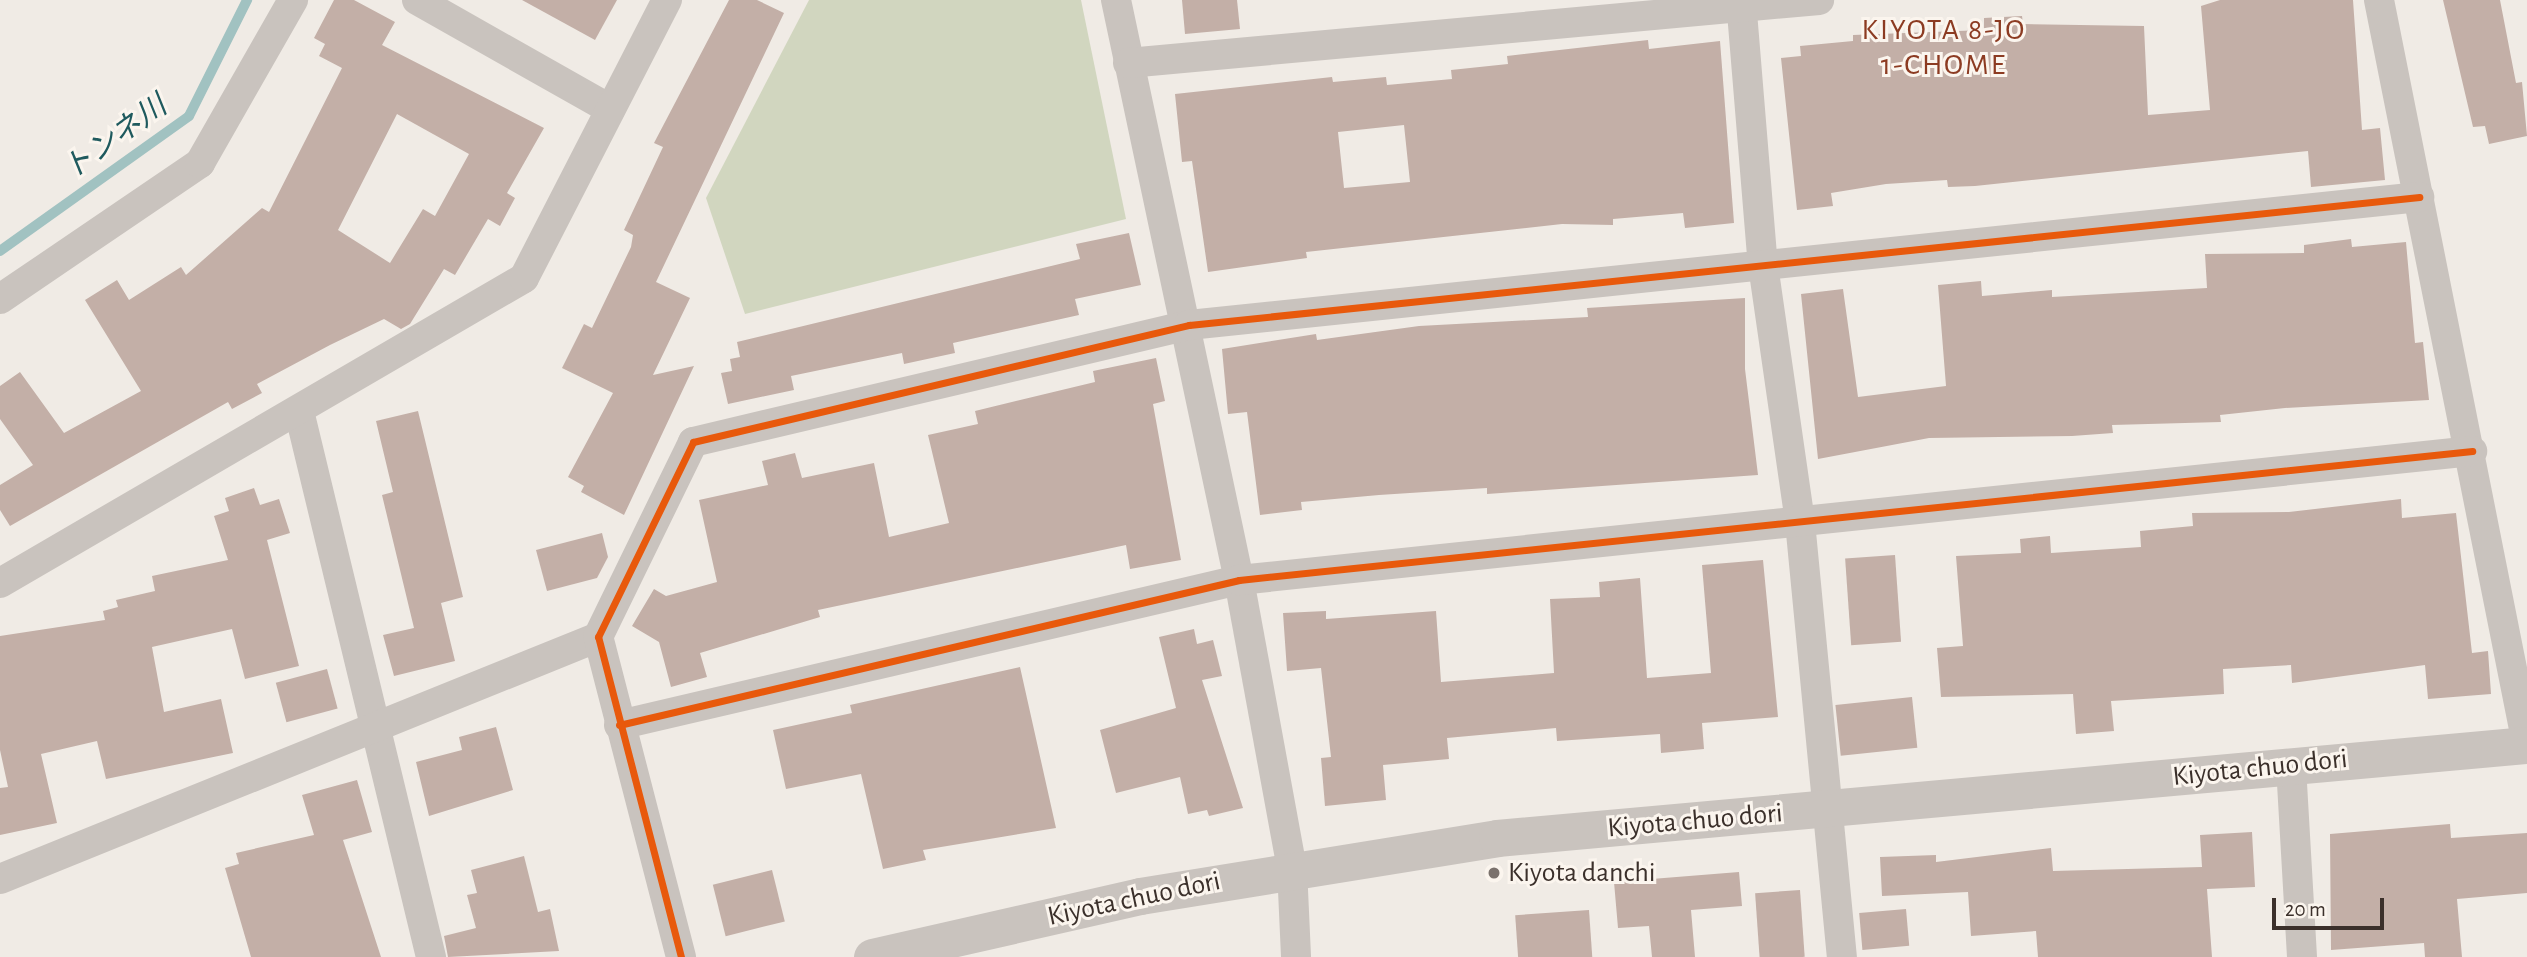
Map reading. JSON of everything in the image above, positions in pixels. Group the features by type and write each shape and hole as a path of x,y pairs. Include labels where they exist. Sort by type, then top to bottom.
{"street":[{"path":"0,299 200,163 293,0"},
{"path":"417,0 610,109"},
{"path":"0,583 524,278 667,0"},
{"path":"1116,0 1189,326 1239,580 1292,868 1296,957"},
{"path":"1128,63 1742,4 1819,0"},
{"path":"2379,0 2472,451 2527,745"},
{"path":"1742,4 1763,265 1800,522 1842,957"},
{"path":"681,957 598,637 693,442 1189,326 2419,197"},
{"path":"299,411 431,957"},
{"path":"619,725 1239,580 2472,451"},
{"path":"0,879 375,723 598,637"},
{"name":"Kiyota chuo dori","path":"876,956 1292,868 1497,838 2527,745"},
{"path":"2291,766 2302,957"}],"green space":[{"path":"809,0 1081,0 1126,219 745,314 706,198"}],"building":[{"path":"334,0 354,0 395,22 382,45 544,128 507,193 515,198 500,226 488,219 455,275 444,269 410,324 401,329 384,319 330,345 257,384 262,393 232,409 228,402 10,526 0,510 0,485 33,465 0,419 0,386 20,372 64,433 141,391 85,300 117,280 129,300 181,267 186,275 262,208 269,212 342,68 319,56 325,44 314,38","holes":["397,114 469,154 435,216 423,209 390,263 338,230"]},
{"path":"522,0 617,0 595,40"},
{"path":"729,0 757,0 784,13 656,282 690,298 653,375 694,366 624,515 581,492 584,486 568,477 613,393 562,368 584,324 592,328 631,247 633,235 624,230 663,147 654,143"},
{"path":"1182,0 1237,0 1240,29 1185,34"},
{"path":"2220,0 2353,0 2362,130 2380,128 2385,180 2311,187 2308,151 1975,186 1948,187 1947,180 1886,184 1831,193 1833,206 1797,210 1781,58 1801,56 1800,46 1853,41 1853,35 1984,30 1984,18 2022,16 2023,24 2144,26 2148,115 2210,110 2201,6"},
{"path":"2443,0 2500,0 2516,83 2522,82 2527,136 2489,144 2485,126 2473,127"},
{"path":"1648,40 1649,49 1720,41 1734,223 1685,228 1683,213 1613,219 1613,225 1562,224 1306,252 1307,258 1208,272 1192,161 1182,162 1175,94 1332,77 1333,82 1386,77 1387,85 1452,79 1451,70 1508,64 1507,56","holes":["1404,125 1410,182 1344,188 1338,132"]},
{"path":"1129,233 1141,285 1075,299 1079,315 953,343 955,353 904,364 902,353 791,376 794,390 728,404 721,373 732,371 730,359 740,357 737,342 1080,259 1076,244"},
{"path":"2351,239 2352,247 2406,242 2415,343 2423,342 2429,400 2285,408 2220,415 2221,422 2112,425 2113,433 1929,438 1818,459 1801,294 1843,289 1858,397 1946,386 1938,285 1981,281 1982,296 2052,290 2052,297 2207,288 2205,254 2304,253 2304,245"},
{"path":"1745,298 1745,369 1758,475 1487,494 1487,488 1379,495 1301,502 1302,510 1260,515 1247,412 1228,414 1222,349 1316,334 1317,340 1419,326 1588,317 1587,308"},
{"path":"1156,358 1165,401 1153,404 1181,560 1130,569 1126,545 818,610 820,617 700,653 707,677 671,687 659,642 632,626 654,589 666,596 717,582 699,500 768,485 762,461 795,453 802,478 874,463 889,537 949,523 928,435 978,424 975,411 1095,382 1093,371"},
{"path":"418,411 463,597 441,603 455,661 394,676 383,635 414,628 382,495 393,492 376,421"},
{"path":"254,488 260,505 279,499 290,533 267,540 299,666 245,679 232,629 152,647 164,712 221,699 233,753 106,779 97,741 41,754 57,823 0,835 0,788 8,787 0,750 0,636 105,620 103,611 118,607 116,600 155,591 152,576 228,560 214,516 229,511 225,498"},
{"path":"2401,499 2402,518 2456,513 2472,653 2488,651 2491,694 2428,699 2425,665 2292,683 2291,665 2223,669 2224,694 2111,701 2114,731 2076,734 2073,694 1941,697 1937,648 1963,646 1956,556 2021,553 2020,539 2050,536 2051,553 2141,547 2140,531 2193,526 2192,513 2289,512"},
{"path":"602,533 608,557 597,578 547,591 536,550"},
{"path":"1895,555 1901,642 1851,645 1845,558"},
{"path":"1763,560 1778,717 1702,723 1704,749 1661,753 1660,734 1557,741 1556,728 1447,738 1449,759 1383,765 1386,800 1325,806 1321,758 1331,757 1321,668 1287,671 1283,613 1326,611 1326,619 1436,611 1441,682 1554,673 1550,599 1600,597 1599,582 1640,578 1647,678 1711,673 1702,565"},
{"path":"1194,629 1197,644 1213,640 1222,676 1202,680 1243,808 1209,816 1207,810 1188,814 1180,777 1116,793 1100,730 1176,708 1159,637"},
{"path":"1020,667 1056,828 923,850 926,860 883,869 861,774 786,789 773,730 852,713 850,705"},
{"path":"327,669 338,709 286,722 276,683"},
{"path":"1912,697 1917,748 1841,756 1835,705"},
{"path":"496,727 513,790 429,816 416,762 462,750 459,737"},
{"path":"357,780 372,832 343,840 381,957 251,957 225,868 239,864 236,853 314,835 302,795"},
{"path":"2450,824 2451,838 2527,833 2527,893 2457,899 2462,957 2425,957 2424,943 2331,950 2330,834"},
{"path":"2252,832 2255,887 2207,889 2212,957 2038,957 2036,931 1971,936 1968,892 1882,896 1880,857 1936,855 1936,862 2051,848 2053,871 2202,867 2200,835"},
{"path":"524,856 538,912 550,909 559,951 448,957 444,936 476,928 467,895 477,893 471,870"},
{"path":"772,870 785,921 726,936 713,885"},
{"path":"1739,872 1742,906 1691,910 1695,957 1652,957 1649,926 1618,928 1614,882"},
{"path":"1800,890 1805,957 1760,957 1755,893"},
{"path":"1906,909 1909,946 1862,950 1859,913"},
{"path":"1589,910 1592,957 1518,957 1515,915"}],"waterway":[{"name":"トンネ川","path":"0,251 189,116 247,0"}],"cycle path":[{"path":"681,957 598,637 693,442 1189,325 2419,197"},
{"path":"619,725 1239,580 2472,451"}],"place":[{"name":"Kiyota danchi","path":"1494,873"}],"district":[{"name":"KIYOTA 8-JO 1-CHOME","path":"1944,47"}]}
